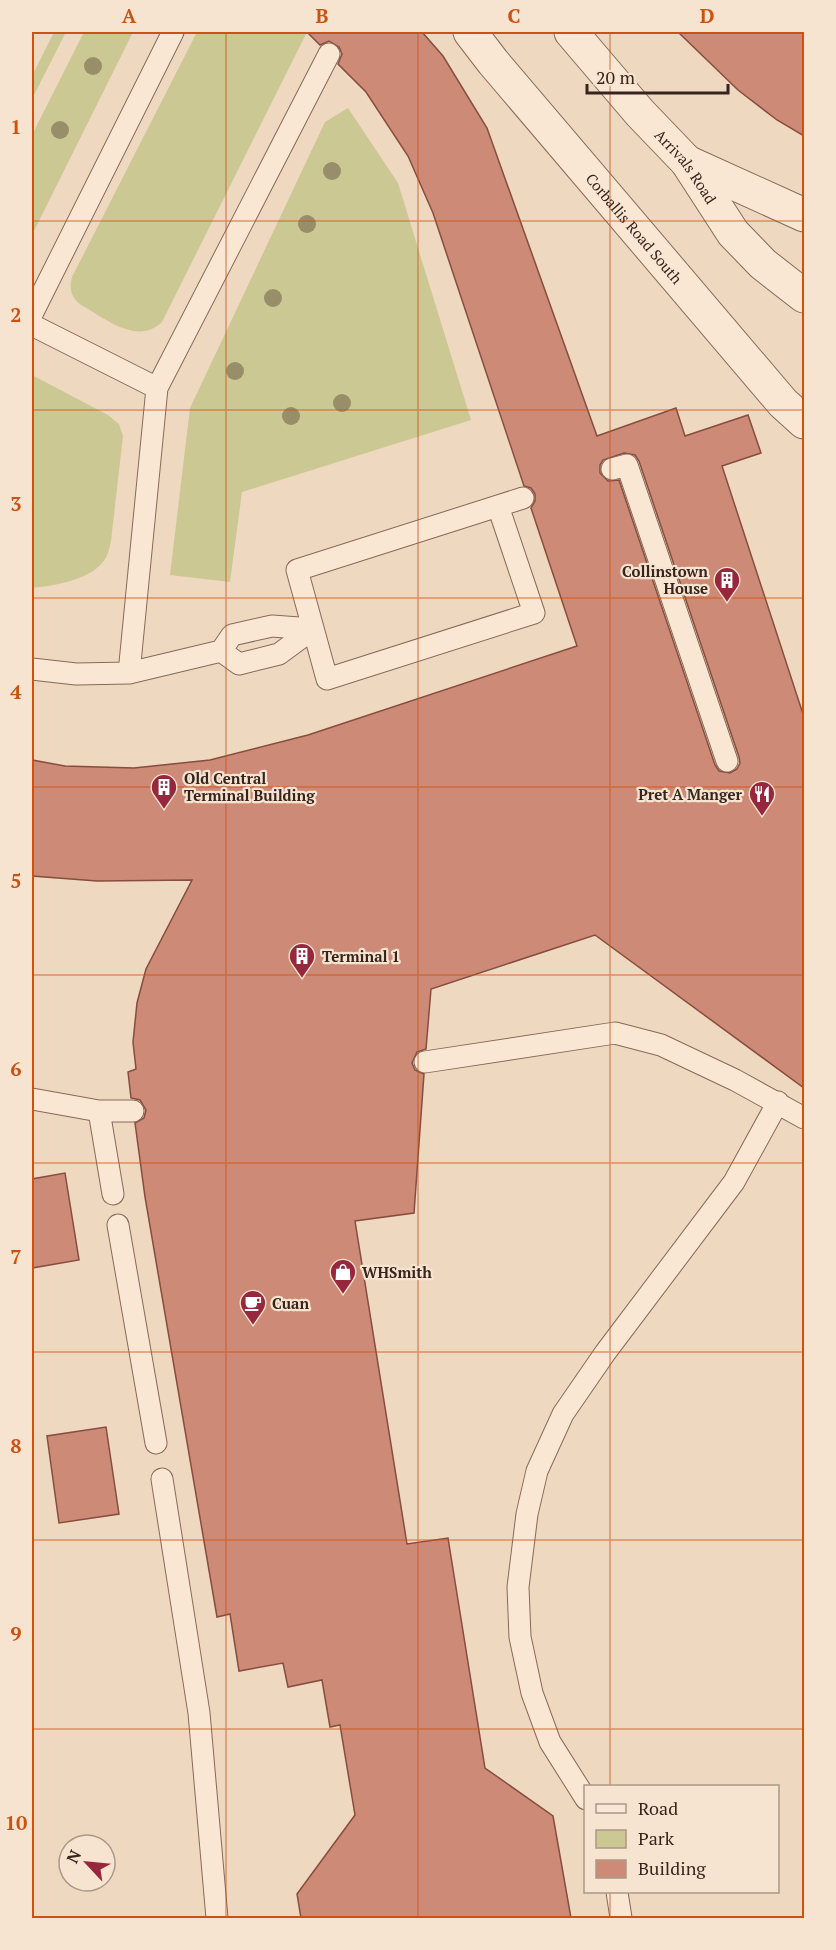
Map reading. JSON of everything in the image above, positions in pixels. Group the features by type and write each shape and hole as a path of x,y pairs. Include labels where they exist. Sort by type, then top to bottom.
{"street":[{"name":"Corballis Road South","path":"470,32 783,403 804,422"},
{"name":"Arrivals Road","path":"571,32 640,113 687,162 733,233 763,264 804,296"},
{"path":"687,162 804,215"}],"lane":[{"path":"32,314 173,32"},
{"path":"456,32 493,62"},
{"path":"129,673 157,388 329,54"},
{"path":"32,325 157,388"},
{"path":"612,470 627,465 727,760"},
{"path":"498,506 534,613 327,679 297,570 523,498"},
{"path":"32,669 76,674 129,673 221,651 232,635 272,626 313,629"},
{"path":"221,651 239,664 279,654 313,629"},
{"path":"425,1062 615,1033 661,1045 778,1102 804,1118"},
{"path":"32,1099 99,1112 133,1112"},
{"path":"584,1797 550,1742 532,1693 520,1637 518,1587 527,1514 537,1471 563,1414 605,1353 734,1182 778,1102"},
{"path":"99,1112 113,1194"},
{"path":"118,1225 156,1443"},
{"path":"162,1479 199,1713 218,1918"},
{"path":"617,1893 621,1918"}],"green space":[{"path":"54,32 66,32 32,99 32,76"},
{"path":"84,32 133,32 32,235 32,135"},
{"path":"197,32 307,32 162,322 152,329 132,331 81,305 72,293 72,277"},
{"path":"348,108 398,183 471,420 242,492 230,582 170,575 190,408 325,122"},
{"path":"32,375 108,415 119,424 123,436 111,541 106,558 96,569 79,578 60,584 32,588"}],"building":[{"name":"Terminal 1","path":"307,32 422,32 443,56 487,128 597,436 676,408 685,436 748,415 761,453 722,466 804,717 804,1088 595,935 431,989 426,1049 417,1052 412,1063 415,1070 424,1074 414,1213 355,1221 407,1544 448,1538 485,1768 553,1816 571,1918 301,1918 297,1894 355,1815 340,1725 330,1727 322,1680 288,1687 283,1663 239,1671 230,1614 217,1617 145,1197 135,1123 144,1118 146,1110 140,1100 131,1098 128,1072 136,1069 133,1042 137,1003 146,969 192,880 97,881 32,876 32,760 65,766 134,768 210,760 308,735 577,646 531,508 535,501 535,494 531,488 524,486 433,213 408,156 366,92 338,64 342,54 339,47 329,41 320,45","holes":["624,453 635,455 639,461 739,757 740,763 737,769 730,773 719,771 715,765 619,480 608,481 600,473 603,460"]},
{"path":"678,32 804,32 804,136 777,120 738,90"},
{"path":"65,1173 79,1260 32,1268 32,1179"},
{"path":"106,1427 119,1514 59,1523 47,1436"}],"place":[{"name":"Collinstown House","path":"727,603"},
{"name":"Old Central Terminal Building","path":"164,810"},
{"name":"Pret A Manger","path":"762,817"},
{"name":"Terminal 1","path":"302,979"},
{"name":"WHSmith","path":"343,1295"},
{"name":"Cuan","path":"253,1326"}]}
